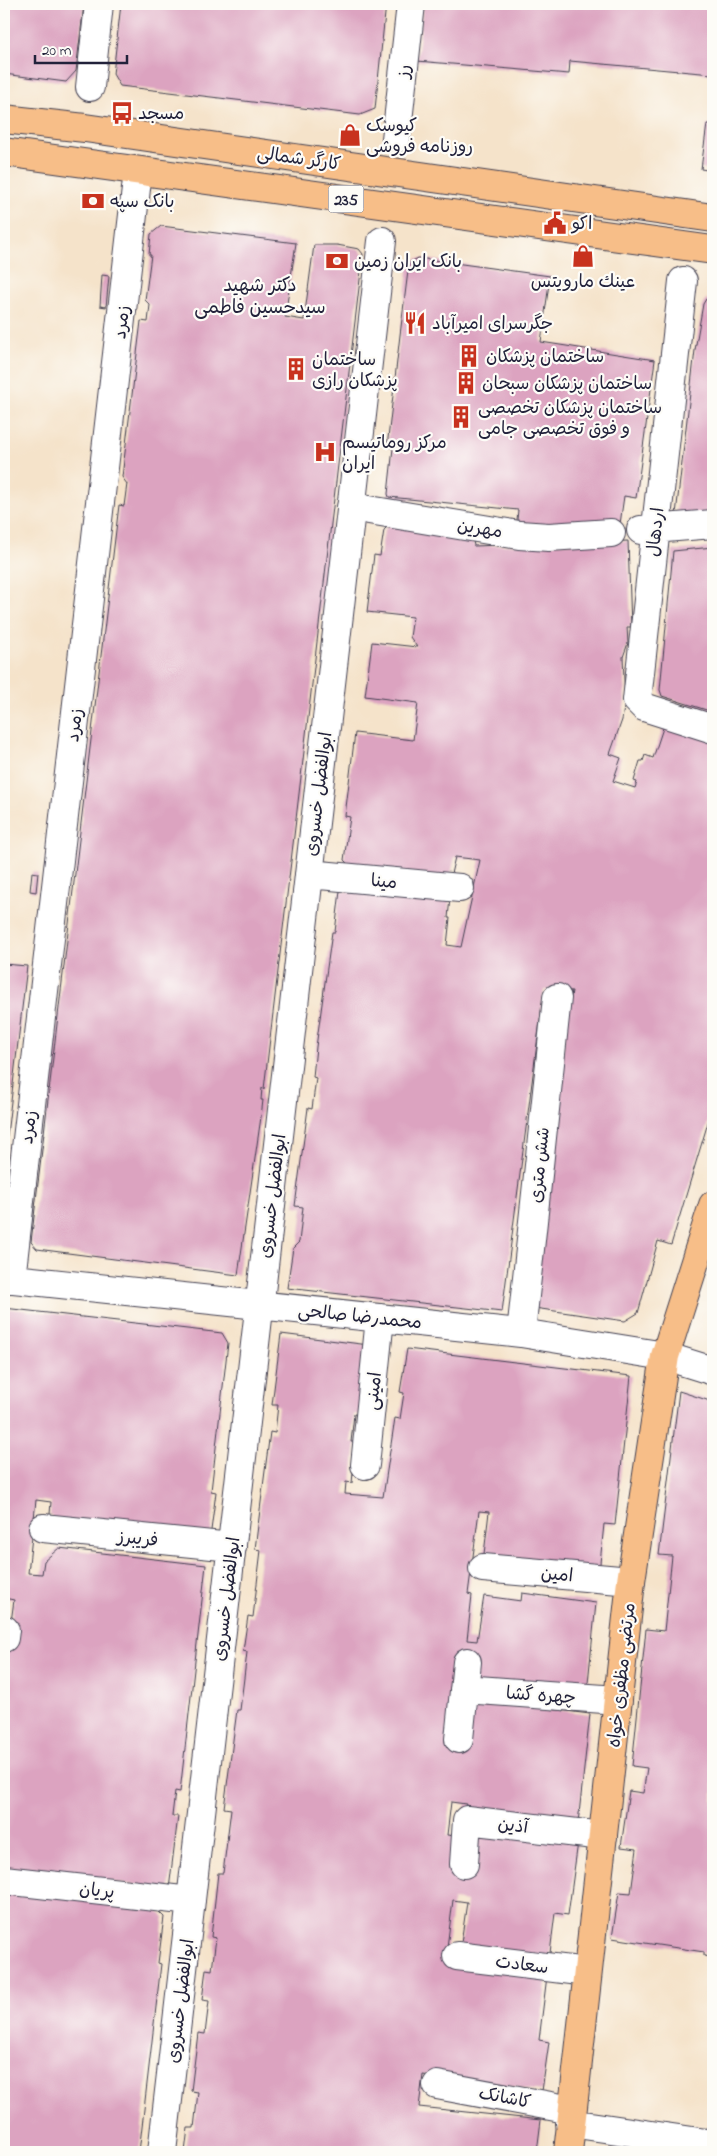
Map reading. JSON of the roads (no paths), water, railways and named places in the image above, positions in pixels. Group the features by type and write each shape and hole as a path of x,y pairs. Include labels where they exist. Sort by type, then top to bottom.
{"main road":[{"name":"کارگر شمالی","path":"4,119 105,131 713,218"},
{"name":"کارگر شمالی","path":"4,152 713,250"},
{"name":"مرتضی مظفری خواه","path":"568,2152 631,1580 665,1356 713,1205"}],"street":[{"path":"90,87 99,4"},
{"name":"رز","path":"396,138 411,4"},
{"name":"زمرد","path":"7,1278 138,170"},
{"name":"ابوالفضل خسروی","path":"162,2152 382,241"},
{"name":"اردهال","path":"684,281 648,529 636,700 644,707 713,729"},
{"name":"مهرین","path":"351,507 519,535 549,537 611,533"},
{"path":"648,529 713,524"},
{"name":"مینا","path":"309,874 460,888"},
{"name":"شش متری","path":"520,1332 557,998"},
{"name":"محمدرضا صالحی","path":"7,1278 520,1332 665,1356 713,1371"},
{"name":"امینی","path":"365,1465 380,1318"},
{"name":"فریبرز","path":"44,1528 232,1547"},
{"name":"امین","path":"483,1568 631,1580"},
{"path":"459,1739 467,1662"},
{"name":"چهره گشا","path":"464,1689 618,1700"},
{"name":"آذین","path":"464,1864 467,1820 602,1836"},
{"name":"پریان","path":"4,1880 191,1901"},
{"name":"سعادت","path":"457,1956 587,1972"},
{"name":"کاشانک","path":"437,2085 571,2116 713,2144"}],"place":[{"name":"مسجد","path":"122,113"},
{"name":"کیوسک روزنامه فروشی","path":"350,135"},
{"name":"بانک سپه","path":"93,201"},
{"name":"اکو","path":"555,223"},
{"name":"عينك مارويتس","path":"583,256"},
{"name":"بانک ایران زمین","path":"337,261"},
{"name":"جگرسرای امیرآباد","path":"415,323"},
{"name":"ساختمان پزشکان","path":"469,356"},
{"name":"ساختمان پزشکان رازی","path":"296,369"},
{"name":"ساختمان پزشکان سبحان","path":"466,383"},
{"name":"ساختمان پزشکان تخصصی و فوق تخصصی جامی","path":"461,417"},
{"name":"مرکز روماتیسم ایران","path":"325,452"}],"district":[{"name":"دکتر شهید سیدحسین فاطمی","path":"260,295"}]}
